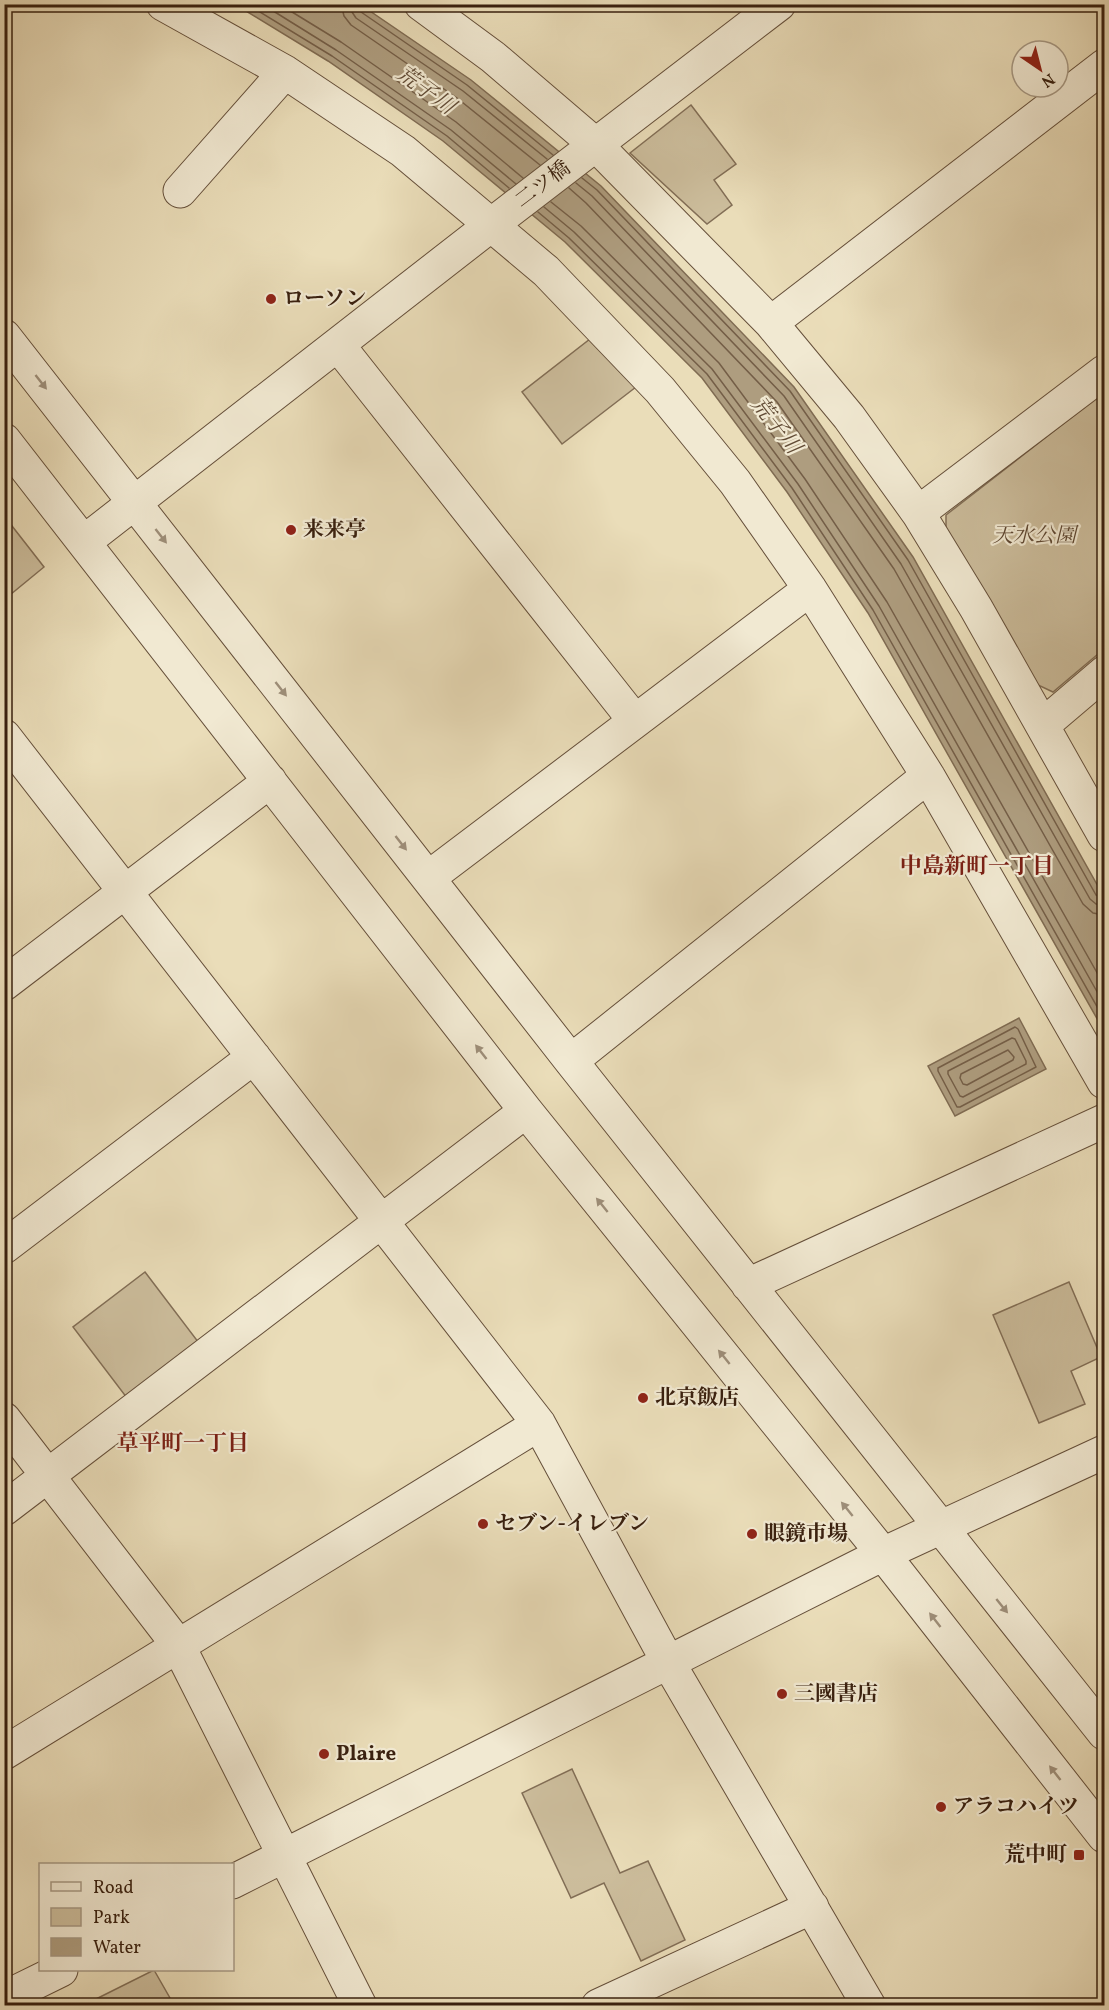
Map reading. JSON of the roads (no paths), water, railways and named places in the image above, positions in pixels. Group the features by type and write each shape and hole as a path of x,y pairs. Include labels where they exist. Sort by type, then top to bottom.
{"street":[{"path":"163,4 285,72 403,151 498,220 660,390 735,482 810,589 928,776 1104,1082"},
{"path":"421,4 493,57 771,323 849,417 918,513 1043,725 1104,836"},
{"name":"二ツ橋","path":"84,542 779,4"},
{"path":"771,323 1104,66"},
{"path":"180,190 285,72"},
{"path":"4,336 748,1286 1104,1733"},
{"path":"338,345 635,721"},
{"path":"918,513 1104,372"},
{"path":"4,440 526,1111 883,1554 1104,1836"},
{"path":"428,878 810,589"},
{"path":"1043,725 1104,673"},
{"path":"4,736 538,1424 668,1662 869,2006"},
{"path":"571,1061 928,776"},
{"path":"4,984 270,781"},
{"path":"4,1247 254,1057"},
{"path":"4,1509 526,1111"},
{"path":"748,1286 1104,1121"},
{"path":"4,1419 178,1645 360,2006"},
{"path":"4,1753 538,1424"},
{"path":"234,1881 883,1554 1104,1452"},
{"path":"598,2006 812,1907"},
{"path":"4,1998 60,1971"}],"water":[{"name":"荒子川","path":"236,5 361,5 471,80 601,186 794,387 913,557 1104,897 1104,1031 868,613 787,492 702,378 565,242 443,141 328,61"},
{"path":"1019,1018 1046,1069 955,1116 928,1066"}],"place":[{"name":"ローソン","path":"271,299"},
{"name":"来来亭","path":"291,530"},
{"name":"北京飯店","path":"643,1398"},
{"name":"セブン-イレブン","path":"483,1524"},
{"name":"眼鏡市場","path":"752,1534"},
{"name":"三國書店","path":"782,1694"},
{"name":"Plaire","path":"324,1754"},
{"name":"アラコハイツ","path":"941,1807"},
{"name":"荒中町","path":"1079,1855"}],"district":[{"name":"中島新町一丁目","path":"977,867"},
{"name":"草平町一丁目","path":"183,1444"}],"park label":[{"name":"天水公園","path":"1034,536"}]}
